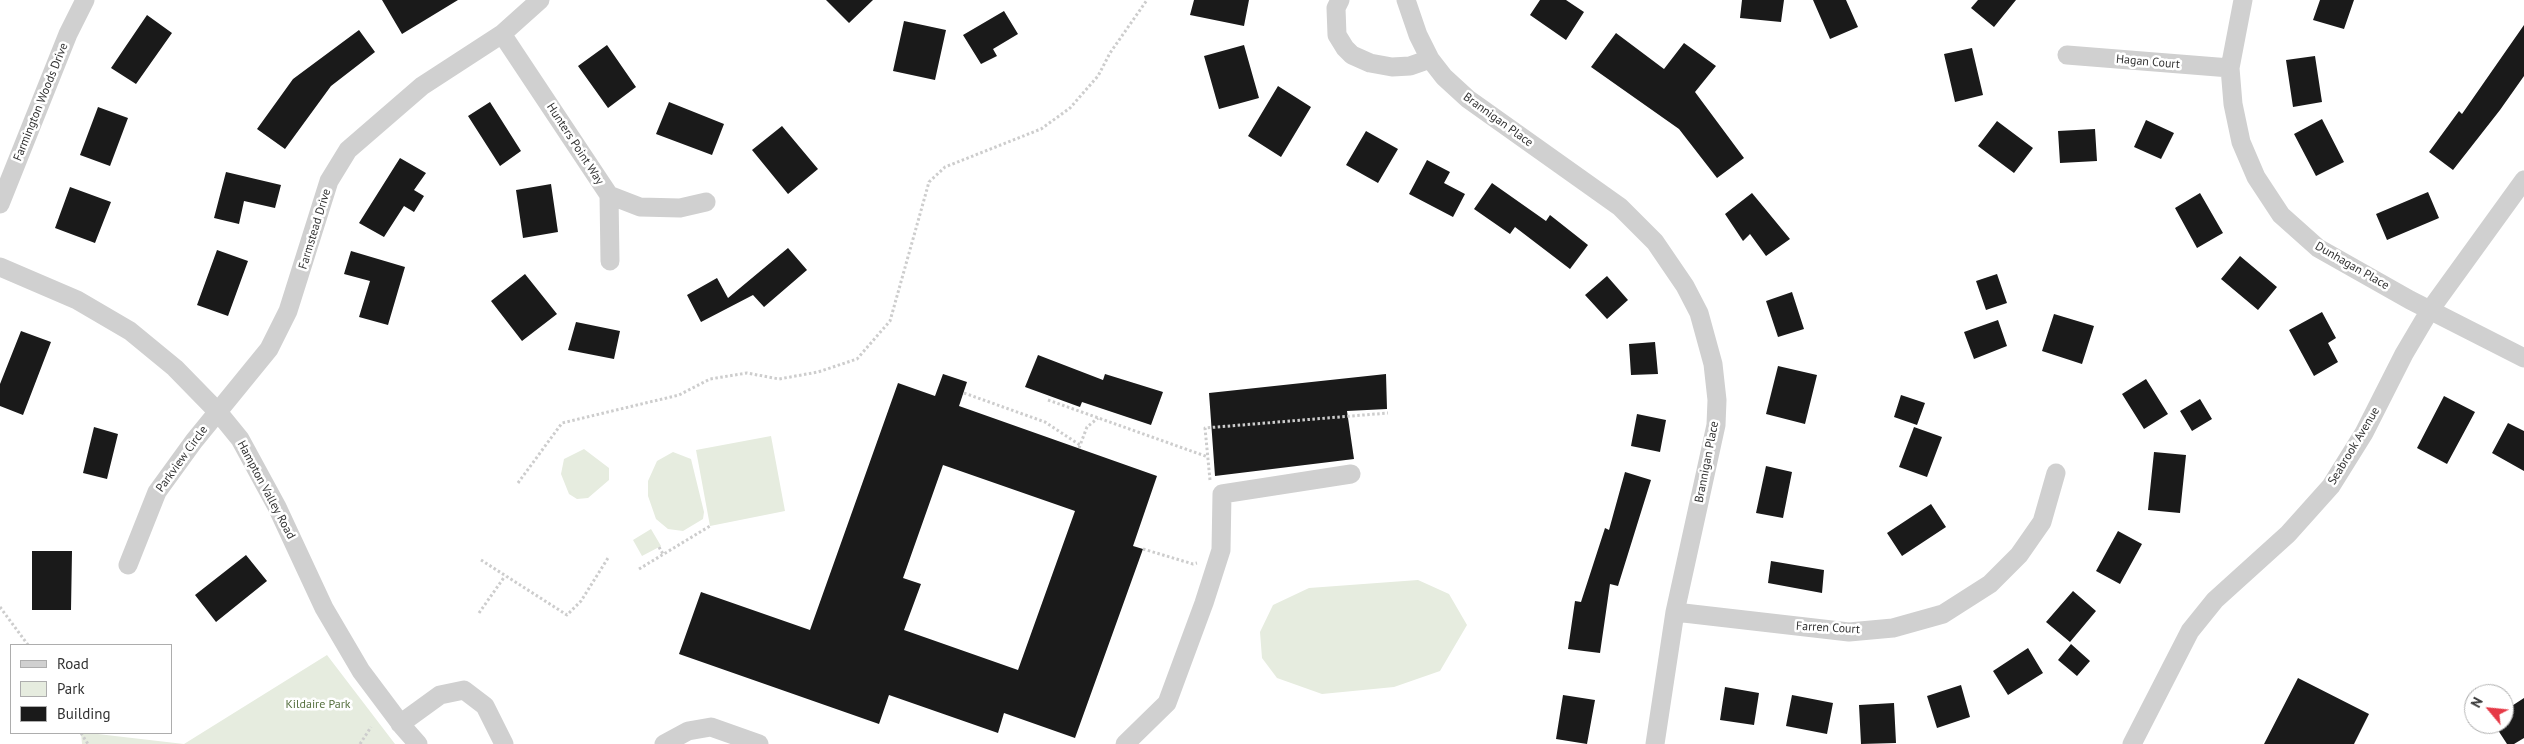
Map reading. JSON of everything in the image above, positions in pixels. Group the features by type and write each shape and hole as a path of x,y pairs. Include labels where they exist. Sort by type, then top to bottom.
{"street":[{"name":"Farmington Woods Drive","path":"0,204 68,34 85,0"},
{"name":"Farmstead Drive","path":"218,412 268,349 288,311 329,181 348,150 422,86 502,34 540,0"},
{"path":"1340,0 1336,16 1337,35 1344,48 1352,55 1370,63 1392,67 1410,66 1430,59"},
{"name":"Brannigan Place","path":"1406,0 1418,35 1430,59 1444,77 1468,99 1620,206 1655,242 1685,286 1699,313 1713,364 1717,400 1716,425 1675,612 1656,744"},
{"name":"Dunhagan Place","path":"2243,0 2230,68 2233,104 2241,142 2256,177 2281,215 2318,248 2430,310 2524,358"},
{"name":"Hunters Point Way","path":"502,34 609,195 640,207 680,208 706,202"},
{"name":"Hagan Court","path":"2067,55 2230,68"},
{"name":"Seabrook Avenue","path":"2132,744 2190,631 2215,600 2288,534 2331,486 2364,433 2404,354 2430,310 2524,180"},
{"path":"609,195 610,261"},
{"name":"Hampton Valley Road","path":"0,267 76,300 130,331 174,368 218,412 240,439 277,507 324,608 361,671 400,724 418,744"},
{"name":"Parkview Circle","path":"128,565 157,492 218,412"},
{"name":"Farren Court","path":"1675,612 1849,632 1892,628 1943,614 1990,584 2019,555 2042,522 2056,473"},
{"path":"1125,744 1167,703 1222,550 1222,494 1351,474"},
{"path":"400,724 440,695 464,690 485,706 504,744"},
{"path":"664,744 688,731 711,727 759,744"}],"path":[{"path":"518,483 562,423 679,395 710,379 747,373 780,379 818,372 857,359 890,321 929,182 945,167 1041,129 1070,108 1098,76 1110,53 1147,0"},
{"path":"964,393 1045,422 1080,447 1087,427 1098,418"},
{"path":"1048,400 1208,457"},
{"path":"639,568 710,526"},
{"path":"658,547 663,554"},
{"path":"481,560 567,615 581,601 608,558"},
{"path":"479,613 505,576"},
{"path":"0,607 27,644"},
{"path":"360,744 370,727"}],"green space":[{"path":"771,436 785,511 710,526 696,450"},
{"path":"584,449 609,468 609,480 588,498 577,499 569,494 561,474 564,459"},
{"path":"673,452 691,459 704,512 703,519 683,531 668,529 656,519 648,496 648,481 657,461"},
{"path":"651,529 661,546 642,556 633,540"},
{"path":"1418,580 1449,594 1467,625 1440,671 1394,687 1322,694 1277,678 1262,658 1260,632 1273,605 1309,588"},
{"name":"Kildaire Park","path":"327,655 395,744 184,744"},
{"path":"81,734 98,734 184,744 82,744"}],"building":[{"path":"382,0 458,0 402,34"},
{"path":"826,0 873,0 849,23"},
{"path":"1194,0 1249,0 1244,26 1190,15"},
{"path":"1540,0 1566,0 1584,12 1566,40 1530,15"},
{"path":"1742,0 1784,0 1781,22 1740,18"},
{"path":"1813,0 1846,0 1858,27 1830,39"},
{"path":"1978,0 2016,0 1994,27 1971,8"},
{"path":"2320,0 2354,0 2344,29 2313,20"},
{"path":"1004,11 1018,34 993,49 997,56 981,64 963,35"},
{"path":"147,15 172,33 136,84 111,68"},
{"path":"904,21 946,30 935,80 893,71"},
{"path":"2524,25 2524,76 2453,170 2429,152 2459,111 2462,114"},
{"path":"359,30 375,52 331,86 285,149 257,129 293,79"},
{"path":"1616,33 1664,69 1684,43 1716,66 1695,92 1744,158 1717,178 1679,129 1591,67"},
{"path":"607,45 636,87 608,108 578,66"},
{"path":"1244,45 1259,98 1219,109 1204,56"},
{"path":"1972,48 1983,95 1955,102 1944,54"},
{"path":"2315,56 2322,102 2293,107 2286,60"},
{"path":"1278,86 1311,107 1281,157 1248,136"},
{"path":"490,102 521,151 500,166 468,116"},
{"path":"669,102 724,124 712,155 656,134"},
{"path":"98,107 128,118 110,166 80,155"},
{"path":"2322,119 2344,162 2316,176 2294,134"},
{"path":"2146,120 2174,133 2161,159 2134,147"},
{"path":"1997,121 2033,148 2014,173 1978,146"},
{"path":"782,126 818,169 788,194 752,150"},
{"path":"2095,129 2097,161 2060,163 2058,131"},
{"path":"1366,131 1398,149 1378,183 1346,165"},
{"path":"400,158 426,173 414,190 424,196 414,212 404,206 384,237 359,223"},
{"path":"1427,160 1450,172 1444,183 1465,194 1453,217 1409,194"},
{"path":"226,172 281,185 275,208 244,201 239,224 214,218"},
{"path":"1492,183 1546,221 1550,215 1588,245 1570,269 1515,227 1510,234 1474,209"},
{"path":"551,184 558,232 523,238 516,190"},
{"path":"70,187 111,202 95,243 55,228"},
{"path":"2428,192 2439,218 2387,240 2376,214"},
{"path":"1752,193 1790,239 1766,256 1750,234 1743,241 1725,214"},
{"path":"2200,193 2223,233 2197,248 2175,208"},
{"path":"788,248 807,270 764,307 753,295 701,322 687,295 717,278 728,298"},
{"path":"217,250 248,261 228,316 197,305"},
{"path":"351,251 405,267 388,325 359,317 370,281 344,274"},
{"path":"2240,256 2277,287 2258,310 2221,279"},
{"path":"525,274 557,314 522,341 491,301"},
{"path":"1997,274 2007,303 1986,310 1976,281"},
{"path":"1607,276 1628,300 1607,319 1585,295"},
{"path":"1792,292 1804,329 1778,337 1766,301"},
{"path":"2322,312 2336,338 2328,343 2338,362 2314,376 2289,330"},
{"path":"2054,314 2094,326 2082,364 2042,351"},
{"path":"1998,320 2007,346 1974,359 1964,332"},
{"path":"576,322 620,331 614,359 568,350"},
{"path":"21,331 51,342 23,415 0,406 0,384"},
{"path":"1655,342 1658,374 1631,375 1629,344"},
{"path":"1038,355 1103,380 1105,374 1163,392 1151,425 1082,402 1080,407 1025,387"},
{"path":"1778,366 1817,375 1805,424 1766,414"},
{"path":"943,374 967,382 959,406 1157,476 1133,546 1143,549 1075,738 1004,713 998,733 889,695 879,724 679,654 701,592 810,630 898,383 935,396","holes":["943,465 1075,511 1018,670 904,630 921,584 903,578"]},
{"path":"1386,374 1387,409 1347,411 1354,459 1215,476 1209,393"},
{"path":"2146,379 2168,414 2144,429 2122,394"},
{"path":"1901,395 1925,403 1917,425 1894,417"},
{"path":"2444,396 2475,412 2447,464 2417,448"},
{"path":"2200,399 2212,419 2192,431 2180,411"},
{"path":"1637,414 1666,420 1660,452 1631,446"},
{"path":"2508,423 2524,431 2524,471 2492,453"},
{"path":"94,427 118,434 107,479 83,473"},
{"path":"1914,427 1942,437 1927,477 1899,467"},
{"path":"2154,452 2186,455 2180,513 2148,510"},
{"path":"1766,466 1792,472 1783,518 1756,513"},
{"path":"1625,472 1651,480 1618,586 1610,584 1600,653 1568,649 1575,601 1581,602 1605,528 1609,530"},
{"path":"1931,504 1946,527 1902,556 1887,533"},
{"path":"2118,531 2142,544 2120,584 2096,571"},
{"path":"32,551 72,551 71,610 32,610"},
{"path":"246,555 267,581 216,622 195,595"},
{"path":"1771,561 1824,570 1822,593 1768,583"},
{"path":"2073,591 2096,611 2070,642 2046,622"},
{"path":"2071,644 2090,661 2077,676 2058,660"},
{"path":"2028,648 2043,673 2008,695 1993,671"},
{"path":"2298,678 2369,714 2354,744 2264,744"},
{"path":"1961,685 1970,717 1937,728 1927,696"},
{"path":"1725,687 1759,693 1754,725 1720,720"},
{"path":"1563,695 1595,700 1587,744 1556,739"},
{"path":"1792,695 1833,703 1827,734 1786,726"},
{"path":"2524,698 2524,738 2514,744 2507,744 2500,734 2514,734 2514,704"},
{"path":"1894,703 1896,743 1861,744 1859,705"}]}
